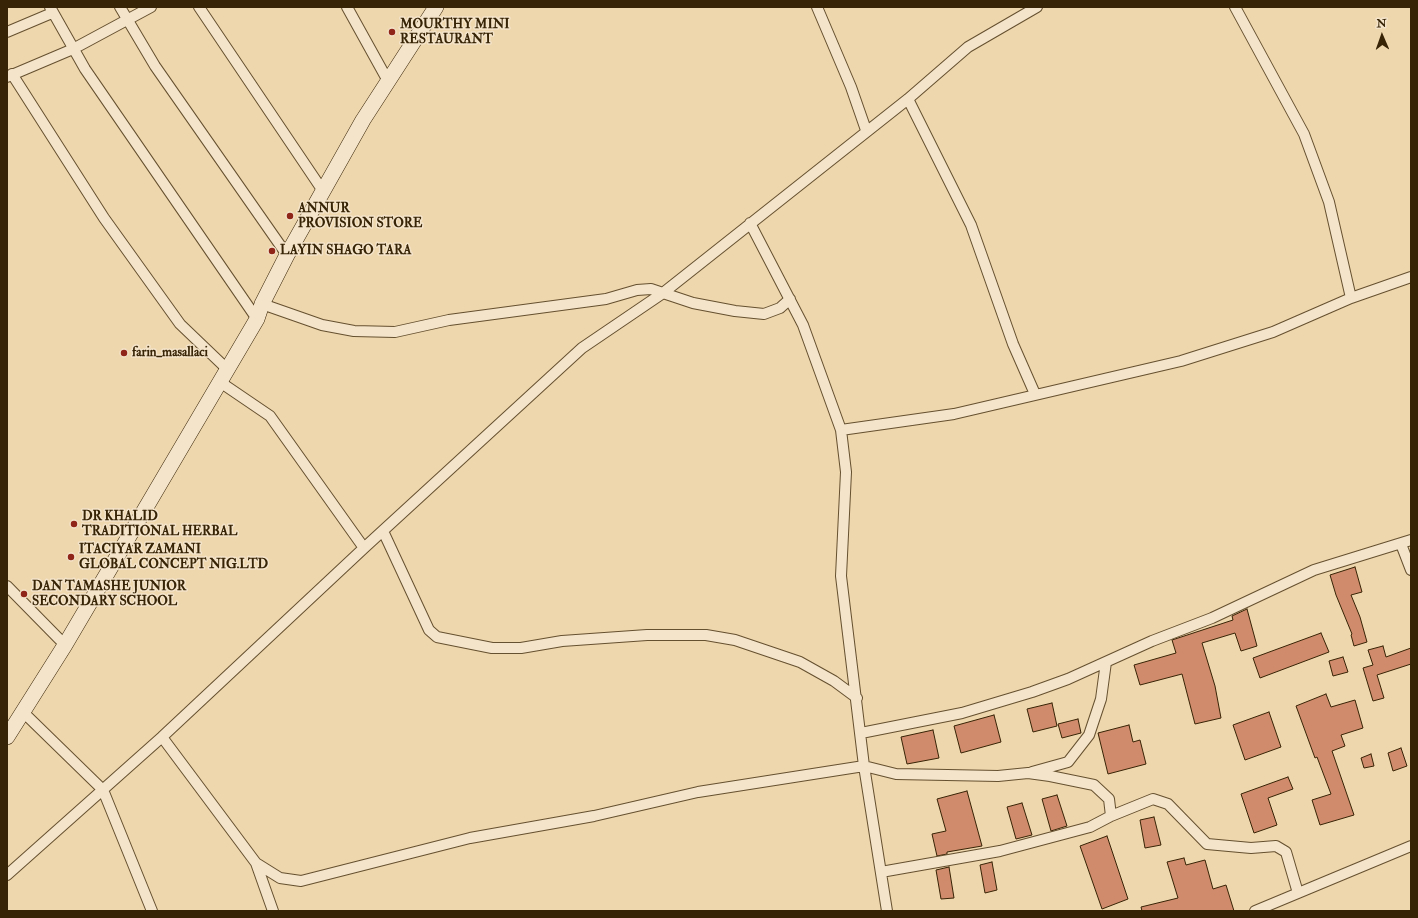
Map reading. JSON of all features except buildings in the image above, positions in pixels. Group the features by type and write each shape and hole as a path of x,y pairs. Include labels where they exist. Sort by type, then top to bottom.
{"street":[{"path":"120,7 155,66 287,255"},
{"path":"151,7 73,49 10,76 104,218 180,324 224,376 270,416 364,548"},
{"path":"199,7 323,191"},
{"path":"347,7 388,81"},
{"path":"7,738 65,645 257,319 262,304 287,255 363,120 436,7"},
{"path":"817,7 851,87 866,130"},
{"path":"7,876 162,737 364,548 582,348 663,293 866,130 908,99 968,47 1037,7"},
{"path":"1235,7 1304,134 1330,202 1351,298"},
{"path":"7,32 51,10 84,69 257,319"},
{"path":"908,99 970,225 1013,344 1035,394"},
{"path":"750,223 803,325 841,430 846,472 841,576 857,698 864,766 887,911"},
{"path":"841,430 954,414 1035,394 1127,375 1181,361 1273,332 1351,298 1411,277"},
{"path":"262,304 328,326 354,331 395,332 449,320 606,298 637,290 651,289 693,303 728,310 764,314 780,308 790,300"},
{"path":"383,531 429,630 437,637 492,648 514,648 562,640 647,635 706,635 721,637 735,640 800,662 834,681 857,698"},
{"path":"861,733 962,713 1039,690 1152,641 1212,618 1314,570 1406,542 1411,570"},
{"path":"7,586 65,645"},
{"path":"256,863 280,878 301,880 470,838 594,816 698,792 864,766 896,774 998,776 1028,773 1068,762 1089,735 1101,699 1106,662"},
{"path":"23,712 103,790 152,911"},
{"path":"162,737 256,863 273,911"},
{"path":"1028,773 1094,785 1109,799 1111,816"},
{"path":"881,872 1000,851 1090,827 1111,816 1153,799 1168,804 1207,844 1251,848 1276,846 1286,852 1298,893"},
{"path":"1255,911 1411,846"}],"place":[{"name":"MOURTHY MINI RESTAURANT","path":"392,32"},
{"name":"ANNUR PROVISION STORE","path":"290,216"},
{"name":"LAYIN SHAGO TARA","path":"272,251"},
{"name":"farin_masallaci","path":"124,353"},
{"name":"DR KHALID TRADITIONAL HERBAL","path":"74,524"},
{"name":"ITACIYAR ZAMANI GLOBAL CONCEPT NIG.LTD","path":"71,557"},
{"name":"DAN TAMASHE JUNIOR SECONDARY SCHOOL","path":"24,594"}]}
